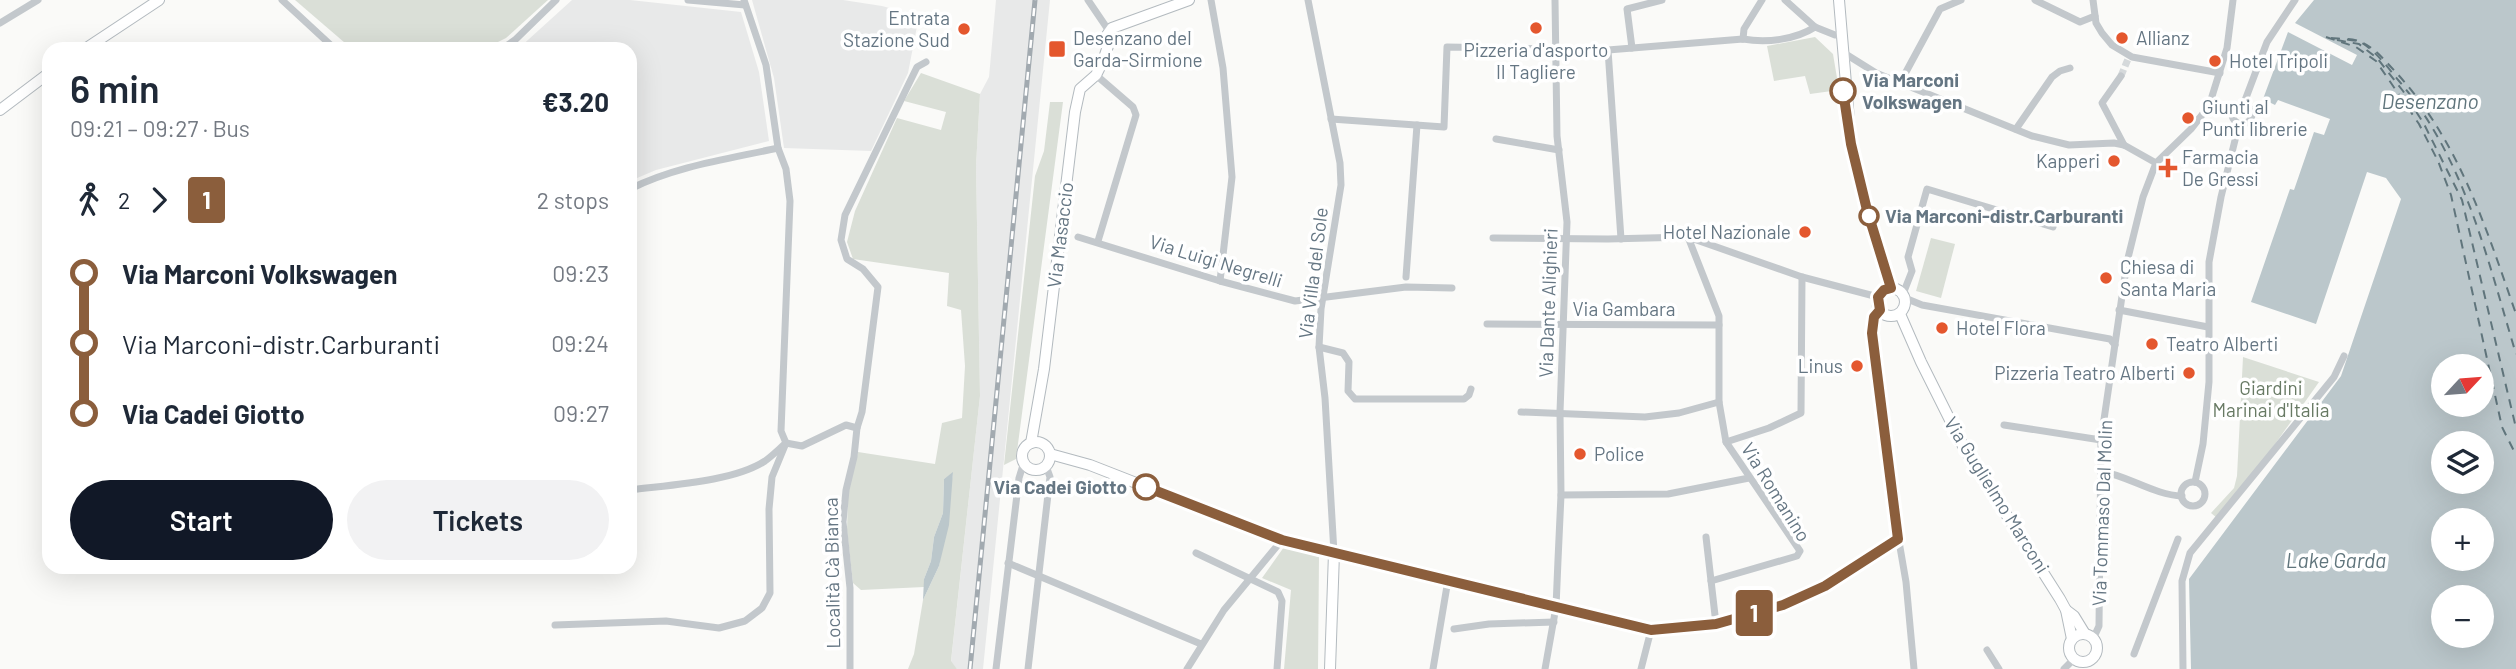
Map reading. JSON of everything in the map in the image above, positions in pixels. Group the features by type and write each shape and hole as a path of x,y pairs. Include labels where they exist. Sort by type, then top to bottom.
{"street":[{"path":"0,23 38,0"},
{"path":"96,42 159,0"},
{"path":"282,0 327,42"},
{"path":"512,42 556,0"},
{"path":"555,625 666,621 719,628 745,621 762,608 771,593 769,509 772,477 786,443 781,432 790,201 786,169 778,148 766,65 745,3 688,0"},
{"path":"1088,0 1108,33 1115,26 1189,0"},
{"path":"1211,0 1223,68 1232,177 1220,281"},
{"name":"Via Villa del Sole","path":"1308,0 1340,163 1341,185 1319,347 1325,398 1334,553"},
{"name":"Via Dante Alighieri","path":"1545,669 1556,607 1567,239 1559,150 1555,0"},
{"path":"1632,48 1627,9 1662,0"},
{"path":"1743,39 1744,29 1762,0"},
{"path":"1785,0 1815,27 1835,35"},
{"path":"1837,0 1835,35 1846,103"},
{"path":"1837,0 1851,144 1869,220 1891,288 1922,305 2110,339 2115,345"},
{"path":"1900,83 1940,9 1961,0"},
{"path":"2035,0 2080,22 2095,16"},
{"path":"2093,0 2096,23 2112,45 2129,58 2220,73"},
{"path":"1843,53 1876,73 2015,129 2070,145 2124,145 2156,163 2191,129 2209,106 2227,48 2233,0"},
{"path":"2244,103 2267,42 2295,0"},
{"path":"1331,119 1444,127 1447,47 1608,50 1743,39 1756,41 1801,35 1815,27"},
{"name":"Via Masaccio","path":"1031,443 1044,369 1075,112 1080,89 1096,75 1108,46 1108,33"},
{"path":"1608,50 1621,239"},
{"name":"Località Cà Bianca","path":"850,669 850,588 843,522 846,490 862,412 878,287 863,269 847,259 841,240 845,215 917,67 926,62"},
{"path":"2015,129 2052,77 2070,68"},
{"path":"1096,75 1133,107 1136,115 1098,241"},
{"path":"0,110 42,78"},
{"path":"2121,78 2102,103 2124,145"},
{"path":"2244,103 2249,107 2252,116 2247,122 2239,124 2234,120 2231,111 2238,104 2244,103"},
{"path":"2195,482 2203,444 2208,394 2209,262 2239,124"},
{"path":"1406,277 1418,125"},
{"path":"1496,139 1559,150"},
{"path":"637,185 651,178 778,148"},
{"name":"Via Tommaso Dal Molin","path":"2089,636 2099,626 2101,440 2119,310 2139,210 2156,163"},
{"path":"1880,310 1891,316 1900,314 1905,307 1904,296 1912,271 1908,257 1927,189 2053,227"},
{"name":"Via Luigi Negrelli","path":"1078,237 1295,301 1406,287 1452,288"},
{"path":"1493,238 1688,237 1802,277 1878,297"},
{"name":"Via Romanino","path":"1688,237 1719,316 1719,402 1726,442 1800,551 1797,556 1765,567 1711,581"},
{"path":"1726,442 1769,428 1801,413 1802,277"},
{"path":"1891,288 1884,290 1878,297 1880,310 1874,317 1872,333 1898,539 1906,582 1914,669"},
{"path":"2119,310 2208,327"},
{"name":"Via Guglielmo Marconi","path":"1900,314 1964,449 2016,533 2043,569 2066,610 2071,639"},
{"name":"Via Gambara","path":"1487,324 1719,325"},
{"name":"Via Villa del Sole","path":"1319,347 1343,353 1349,362 1348,391 1355,399 1464,399 1471,389"},
{"path":"2183,669 2182,581 2190,553 2334,377 2344,356"},
{"path":"1521,412 1645,416 1679,413 1719,402"},
{"path":"786,443 802,446 846,425 857,428"},
{"path":"2004,425 2101,440"},
{"path":"637,489 710,479 741,471 764,462 786,443"},
{"path":"996,669 1019,478 1024,462 1023,453 1031,443 1043,444 1050,454 1090,465 1282,540 1651,630 1716,624 1783,605 1825,586 1898,539"},
{"path":"1028,669 1050,477 1046,466 1050,454"},
{"path":"1024,462 1034,470 1046,466"},
{"path":"2100,471 2119,474 2169,495 2182,496 2189,505 2198,505 2203,501 2204,489 2195,482"},
{"path":"1561,495 1668,494 1749,478"},
{"path":"2182,496 2186,485 2195,482"},
{"path":"1706,537 1716,624"},
{"path":"1186,669 1224,610 1282,540"},
{"path":"2134,654 2177,543 2190,553"},
{"path":"1330,669 1334,553"},
{"path":"1196,554 1278,592 1282,601 1277,669"},
{"path":"1008,563 1201,644"},
{"path":"1433,669 1448,580"},
{"path":"2066,610 2074,616 2097,647 2094,656 2098,669"},
{"path":"1454,629 1489,624 1554,622"},
{"path":"1641,669 1651,630"},
{"path":"2082,663 2069,652 2071,639 2078,635 2089,636"},
{"path":"1987,650 1999,669"},
{"path":"2064,669 2094,656"}],"shaded area":[{"path":"572,0 630,0 741,12 759,72 769,141 656,170 637,178 637,42 526,42"},
{"path":"752,0 843,0 882,6 919,16 908,73 871,151 784,148 774,78"},
{"path":"996,0 1050,0 983,669 957,669 951,662 980,396 976,166 980,94 989,77"}],"green space":[{"path":"295,0 548,0 498,42 344,42"},
{"path":"1815,37 1833,54 1839,90 1810,94 1805,76 1774,81 1767,46"},
{"path":"921,73 980,94 976,166 980,396 951,661 957,669 908,669 914,654 923,600 939,566 953,473 944,479 943,513 934,537 924,587 861,590 853,583 847,530 848,493 858,452 935,464 942,423 962,418 965,366 961,310 947,306 949,273 853,259 847,242 855,211 897,118 941,130 946,112 904,101"},
{"path":"1050,102 1063,102 1016,459 1004,465 1035,176 1044,151"},
{"path":"1931,238 1955,244 1941,298 1916,291"},
{"name":"Giardini Marinai d'Italia","path":"2243,357 2319,382 2266,457 2217,518 2211,513 2234,488 2237,476"},
{"path":"1284,547 1319,557 1318,669 1284,669 1291,590 1262,578"}],"water":[{"name":"Lake Garda","path":"2314,0 2516,0 2516,669 2191,669 2189,579 2341,376 2401,199 2386,178 2367,172 2316,324 2251,302 2290,189 2294,190 2314,132 2324,135 2330,119 2278,100 2275,105 2263,99 2288,32 2352,65 2357,55 2295,23"},
{"path":"953,472 949,525 939,566 923,600 924,579 943,513 944,479"}],"ferry route":[{"path":"2326,37 2356,47 2376,61 2419,124 2438,161 2451,195 2502,427 2516,455"},
{"path":"2331,38 2359,42 2373,51 2422,111 2441,143 2484,246 2516,354"},
{"path":"2348,39 2367,45 2382,57 2414,94 2452,152 2480,215 2516,314"},
{"path":"2337,40 2359,44 2377,58 2403,91 2424,124 2462,200 2516,428"}],"tunnel":[{"path":"2121,76 2128,59"}],"railway":[{"path":"970,669 1035,0"}],"bus line":[{"name":"1","path":"1146,487 1282,540 1651,630 1716,624 1783,605 1825,586 1898,539 1872,333 1874,317 1880,310 1878,297 1884,290 1891,288 1867,210 1851,144 1843,91"}],"place":[{"name":"Pizzeria d'asporto Il Tagliere","path":"1536,28"},
{"name":"Entrata Stazione Sud","path":"964,29"},
{"name":"Allianz","path":"2122,38"},
{"name":"Desenzano del Garda-Sirmione","path":"1057,49"},
{"name":"Hotel Tripoli","path":"2215,61"},
{"name":"Via Marconi Volkswagen","path":"1843,91"},
{"name":"Giunti al Punti librerie","path":"2188,118"},
{"name":"Kapperi","path":"2114,161"},
{"name":"Farmacia De Gressi","path":"2168,168"},
{"name":"Via Marconi-distr.Carburanti","path":"1869,216"},
{"name":"Hotel Nazionale","path":"1805,232"},
{"name":"Chiesa di Santa Maria","path":"2106,278"},
{"name":"Hotel Flora","path":"1942,328"},
{"name":"Teatro Alberti","path":"2152,344"},
{"name":"Linus","path":"1857,366"},
{"name":"Pizzeria Teatro Alberti","path":"2189,373"},
{"name":"Police","path":"1580,454"},
{"name":"Via Cadei Giotto","path":"1146,487"}],"water label":[{"name":"Desenzano","path":"2430,102"}]}
